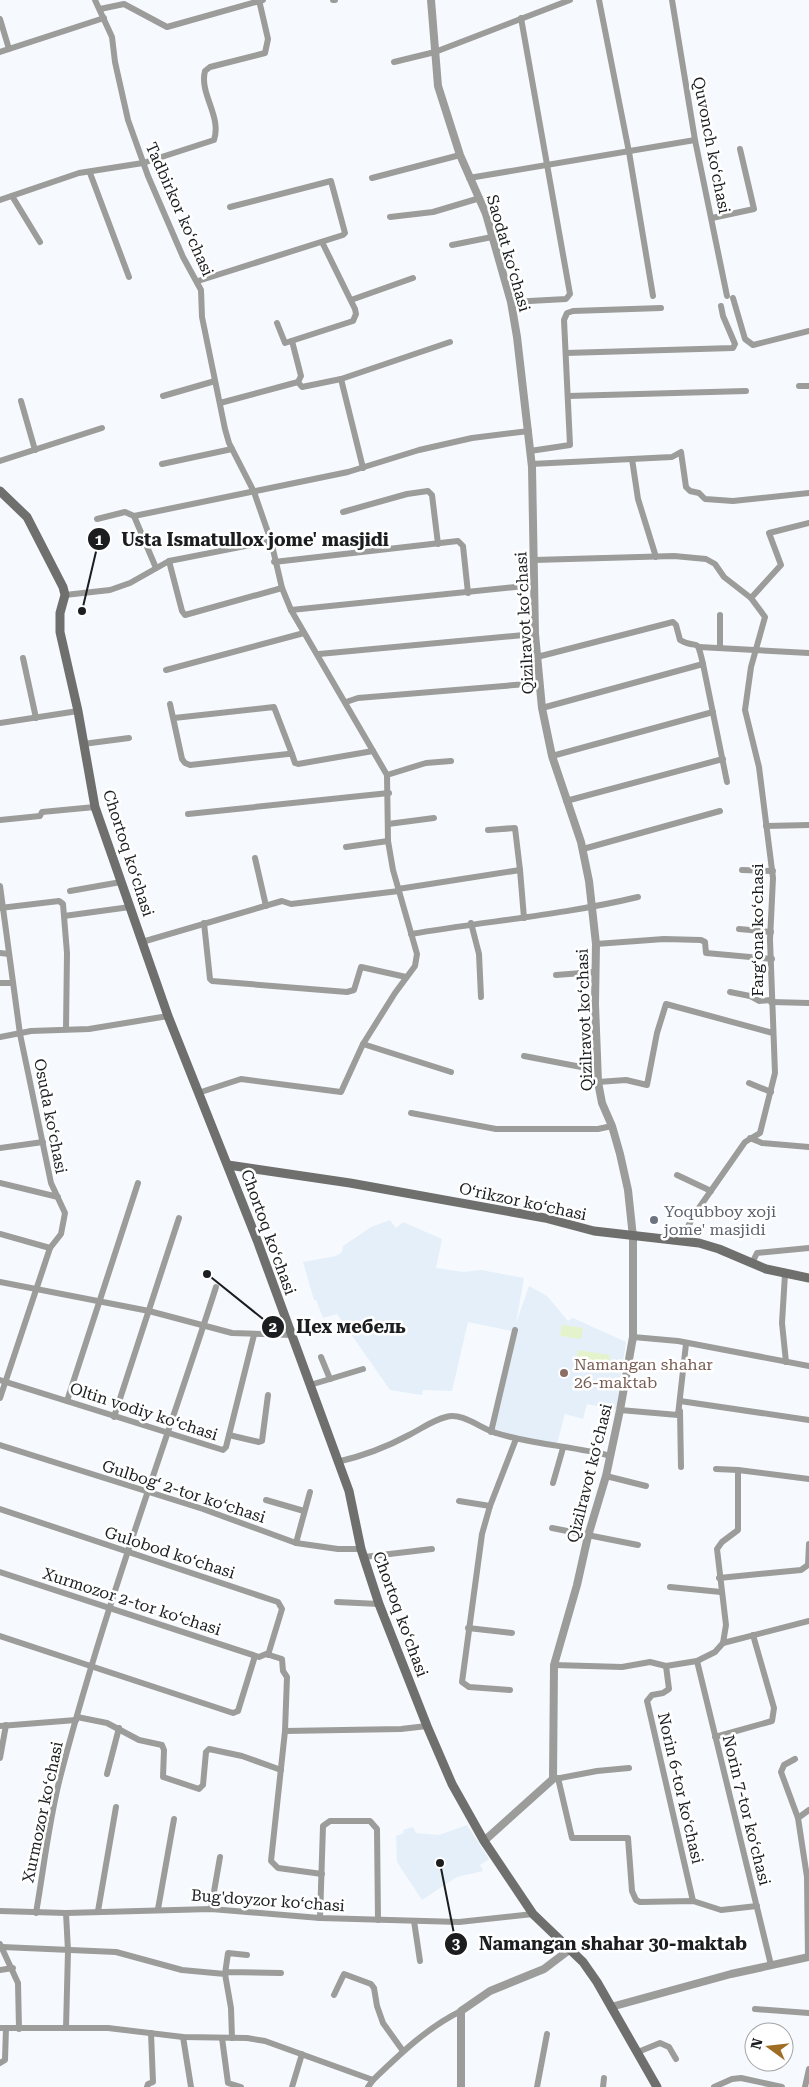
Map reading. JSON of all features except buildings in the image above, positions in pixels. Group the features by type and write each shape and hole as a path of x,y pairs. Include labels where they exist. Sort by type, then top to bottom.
{"main road":[{"path":"0,491 27,517 60,579 65,596"},
{"name":"Chortoq koʻchasi","path":"65,596 60,613 60,632 78,711 95,807 168,1016 228,1165 338,1462 351,1499 362,1553 379,1604 427,1726 452,1784 484,1841 534,1914 583,1962 657,2087"},
{"name":"Oʻrikzor koʻchasi","path":"228,1165 350,1183 544,1218 594,1231 633,1237 681,1240 719,1249 785,1274 809,1278"}],"street":[{"name":"Tadbirkor koʻchasi","path":"95,0 112,37 115,62 128,120 143,163 183,257 198,281 202,298 202,317 215,381 232,448 254,492 271,541 274,562 282,588 304,634 319,654 387,775"},
{"name":"Saodat koʻchasi","path":"431,0 438,86 460,155 480,198 511,302 528,431"},
{"path":"394,62 435,52 570,0"},
{"path":"599,0 629,152 653,296"},
{"name":"Quvonch koʻchasi","path":"672,0 695,140 730,297 745,339 754,346 809,331"},
{"path":"0,200 54,181 79,174 143,163 214,140 217,128 204,80 205,71 265,53 268,38 261,1 167,27 124,4 100,9"},
{"path":"0,52 104,18"},
{"path":"511,302 566,299 570,296 521,18"},
{"path":"0,19 9,49"},
{"path":"470,178 695,140"},
{"path":"712,218 754,209 740,149"},
{"path":"372,178 460,155"},
{"path":"90,173 129,277"},
{"path":"198,281 345,233 331,180 230,207"},
{"path":"12,196 40,242"},
{"path":"390,217 433,212 480,198"},
{"path":"452,245 492,237"},
{"path":"277,324 284,342 353,321 356,314 351,300 322,242"},
{"path":"351,300 413,278"},
{"path":"566,354 733,348 735,344 723,316 721,306"},
{"path":"530,451 570,445 564,320 569,312 661,308"},
{"path":"220,403 298,382 301,376 292,341"},
{"path":"298,382 302,387 341,379 450,342"},
{"path":"341,379 362,468"},
{"path":"163,396 215,381"},
{"path":"799,386 809,386"},
{"path":"568,396 746,391"},
{"path":"22,402 35,450"},
{"path":"0,461 102,428"},
{"path":"97,519 125,512 134,516 254,492 362,468 419,450 472,438 528,431"},
{"name":"Qizilravot koʻchasi","path":"528,431 531,464 535,634 542,708 552,756 582,849 596,944 598,1082 602,1103 612,1126 628,1190 633,1237 633,1337 620,1410 606,1476 554,1665 556,1778"},
{"path":"162,464 232,448"},
{"path":"531,464 672,457 681,452 686,487 690,491 699,493 705,499 750,500 809,493"},
{"path":"632,459 638,499 656,557"},
{"path":"342,512 407,494 428,491 432,495 438,544"},
{"path":"134,516 156,568"},
{"path":"534,560 692,556 709,560 724,577 751,598 781,565 769,533 809,523"},
{"path":"65,596 120,587 169,562 271,541"},
{"path":"274,562 458,542 462,544 468,593"},
{"path":"169,562 182,611 185,615 282,588"},
{"path":"291,610 534,585"},
{"name":"Fargʻona koʻchasi","path":"681,1240 694,1215 745,1142 750,1138 757,1137 760,1133 775,1073 771,1001 773,871 759,767 745,710 754,650 765,617 751,598"},
{"path":"720,615 720,648"},
{"path":"537,658 669,622 676,625 680,640 694,643 699,647 809,653"},
{"path":"166,670 304,634"},
{"path":"319,654 535,634"},
{"path":"699,647 727,782"},
{"path":"23,658 36,718"},
{"path":"542,708 703,664"},
{"path":"346,702 358,698 539,683"},
{"path":"170,704 185,763 190,765 292,754"},
{"path":"174,718 274,707 295,762 298,764 373,751"},
{"path":"0,723 78,711"},
{"path":"552,756 713,712"},
{"path":"83,744 129,738"},
{"path":"566,802 723,759"},
{"path":"198,1093 241,1079 339,1093 363,1044 415,966 417,960 388,841 389,793 387,775 426,763 451,761"},
{"path":"188,814 389,793"},
{"path":"0,820 40,816 42,812 95,807"},
{"path":"582,849 720,812"},
{"path":"388,824 434,818"},
{"path":"766,826 809,825"},
{"path":"488,830 515,828 524,918"},
{"path":"346,847 388,841"},
{"path":"254,858 266,906"},
{"path":"142,942 284,901 291,904 399,890 520,870"},
{"path":"742,870 773,871"},
{"path":"70,891 121,882"},
{"name":"Osuda koʻchasi","path":"0,886 1,908 20,1034 51,1183 64,1209 65,1219 61,1234 50,1248 3,1381 0,1398"},
{"path":"411,934 471,923 524,918 592,908 638,897"},
{"path":"1,908 60,901 63,904 67,953 66,1029"},
{"path":"64,916 130,907"},
{"path":"204,923 210,979 212,981 347,992 354,990 361,966 406,977"},
{"path":"471,923 479,954 481,997"},
{"path":"739,929 771,932"},
{"path":"596,944 664,939 701,940 705,942 706,953 772,959"},
{"path":"0,953 9,954"},
{"path":"556,974 595,972"},
{"path":"0,983 13,983"},
{"path":"730,992 750,996 759,1001 809,1003"},
{"path":"598,1082 626,1080 647,1085 656,1033 666,1004 772,1033"},
{"path":"0,1037 31,1031 89,1029 168,1016"},
{"path":"363,1044 451,1072"},
{"path":"524,1056 597,1070"},
{"path":"749,1083 771,1092"},
{"path":"411,1113 505,1130 598,1129 612,1126"},
{"path":"750,1138 762,1142 809,1147"},
{"path":"0,1148 43,1142"},
{"path":"677,1176 711,1191"},
{"path":"0,1183 58,1197"},
{"path":"67,1401 138,1183"},
{"path":"114,1417 179,1218"},
{"path":"0,1234 50,1248"},
{"path":"752,1263 757,1253 809,1248"},
{"path":"785,1274 782,1323 786,1362"},
{"path":"0,1282 149,1311 204,1327 254,1335 291,1335"},
{"name":"Xurmozor koʻchasi","path":"36,1912 60,1776 128,1553 216,1287"},
{"path":"491,1432 515,1330"},
{"name":"Oltin vodiy koʻchasi","path":"3,1381 166,1434 223,1450 230,1435 254,1335"},
{"path":"633,1337 678,1341 809,1366"},
{"path":"682,1467 680,1401 686,1344"},
{"path":"321,1357 330,1379"},
{"path":"310,1385 363,1368"},
{"path":"230,1435 262,1441 268,1395"},
{"path":"680,1401 809,1420"},
{"path":"620,1410 674,1416 679,1414 680,1410"},
{"path":"338,1462 374,1452 446,1417 462,1418 491,1432 516,1440 563,1448 582,1448 611,1456"},
{"path":"510,1690 469,1687 462,1682 477,1564 490,1506 516,1440"},
{"name":"Gulbogʻ 2-tor koʻchasi","path":"0,1445 203,1509 296,1543 362,1553 432,1549"},
{"path":"553,1483 563,1448"},
{"path":"716,1469 809,1479"},
{"path":"554,1665 622,1667 650,1662 666,1666 698,1661 715,1652 723,1643 726,1625 717,1550 722,1542 738,1530 738,1470"},
{"path":"606,1476 646,1486"},
{"path":"296,1543 310,1492"},
{"path":"266,1500 304,1511"},
{"path":"459,1501 490,1506"},
{"name":"Gulobod koʻchasi","path":"0,1508 128,1553 278,1602 282,1609 268,1655"},
{"path":"552,1528 638,1545"},
{"path":"719,1578 801,1570 808,1566 809,1544"},
{"name":"Xurmozor 2-tor koʻchasi","path":"0,1572 110,1610 255,1656"},
{"path":"670,1587 721,1592"},
{"path":"337,1602 379,1604"},
{"path":"723,1643 809,1621"},
{"path":"468,1628 512,1633"},
{"path":"715,1737 772,1721 773,1704 754,1635"},
{"path":"0,1636 233,1713 238,1711 255,1656 268,1655 282,1659 283,1671 287,1677 285,1731 272,1863 278,1868 322,1874"},
{"name":"Norin 7-tor koʻchasi","path":"698,1661 771,1965"},
{"name":"Norin 6-tor koʻchasi","path":"666,1666 669,1689 648,1698 648,1705 693,1901"},
{"path":"0,1758 3,1725 77,1718 107,1723 139,1740 162,1745 164,1750 163,1777 199,1789 203,1785 206,1752 209,1749 242,1756 281,1770"},
{"path":"285,1731 400,1730 427,1726"},
{"path":"107,1774 119,1728"},
{"path":"611,2007 808,1957 808,1877 798,1818 781,1772 784,1765 795,1759"},
{"path":"484,1841 556,1778 598,1770 630,1768"},
{"path":"556,1778 572,1838 628,1838 632,1891 636,1900 693,1901 721,1910 757,1906"},
{"path":"98,1910 116,1808"},
{"path":"798,1818 809,1810"},
{"path":"158,1909 174,1819"},
{"path":"320,1918 325,1824 330,1821 373,1822 376,1828 378,1920"},
{"path":"211,1909 220,1857"},
{"name":"Bug'doyzor koʻchasi","path":"0,1911 66,1913 98,1910 211,1909 320,1918 459,1922 534,1914"},
{"path":"66,1913 68,1951 66,2028"},
{"path":"414,1921 420,1961"},
{"path":"1,1945 68,1951 116,1952 182,1970 225,1974 228,1972 281,1973"},
{"path":"1,1945 13,1968 18,1983 19,2029"},
{"path":"368,2087 403,2051 444,2020 462,2011 490,1991 538,1972 570,1950"},
{"path":"232,2038 231,2008 225,1974 228,1953 247,1955"},
{"path":"0,1970 13,1968"},
{"path":"334,1995 344,1974 371,1984 374,1988 377,2006 384,2023 403,2051"},
{"path":"755,2009 809,2013"},
{"path":"461,2087 462,2011"},
{"path":"0,2063 5,2060 3,2028 108,2028 183,2037 265,2041 373,2080"},
{"path":"147,2087 148,2084 153,2082 151,2032"},
{"path":"538,2087 547,2034"},
{"path":"183,2037 191,2087"},
{"path":"222,2038 228,2083 240,2087"},
{"path":"638,2052 660,2043 669,2047 676,2059"},
{"path":"292,2087 302,2054"},
{"path":"806,2087 809,2069"},
{"path":"603,2087 604,2078"},
{"path":"714,2087 736,2078 767,2086 782,2087"}],"shaded area":[{"path":"390,1220 396,1228 403,1222 442,1239 436,1268 464,1272 481,1270 524,1278 516,1323 529,1286 547,1296 568,1321 573,1318 626,1342 616,1410 587,1404 583,1419 565,1414 556,1447 493,1432 516,1327 511,1331 468,1322 452,1391 423,1390 422,1395 390,1390 337,1314 323,1318 316,1300 314,1300 303,1262 336,1256 342,1252 343,1246 371,1227"},
{"path":"467,1825 489,1859 480,1865 483,1871 457,1877 422,1900 397,1862 396,1836 404,1833 403,1830 413,1827 416,1833 439,1835"}],"green space":[{"path":"562,1325 583,1328 581,1339 560,1336"},
{"path":"578,1350 610,1355 607,1371 576,1367"}],"place":[{"name":"Usta Ismatullox jome' masjidi","path":"82,611"},
{"name":"Yoqubboy xoji jome' masjidi","path":"654,1220"},
{"name":"Цех мебель","path":"207,1274"},
{"name":"Namangan shahar 26-maktab","path":"564,1373"},
{"name":"Namangan shahar 30-maktab","path":"440,1863"}]}
